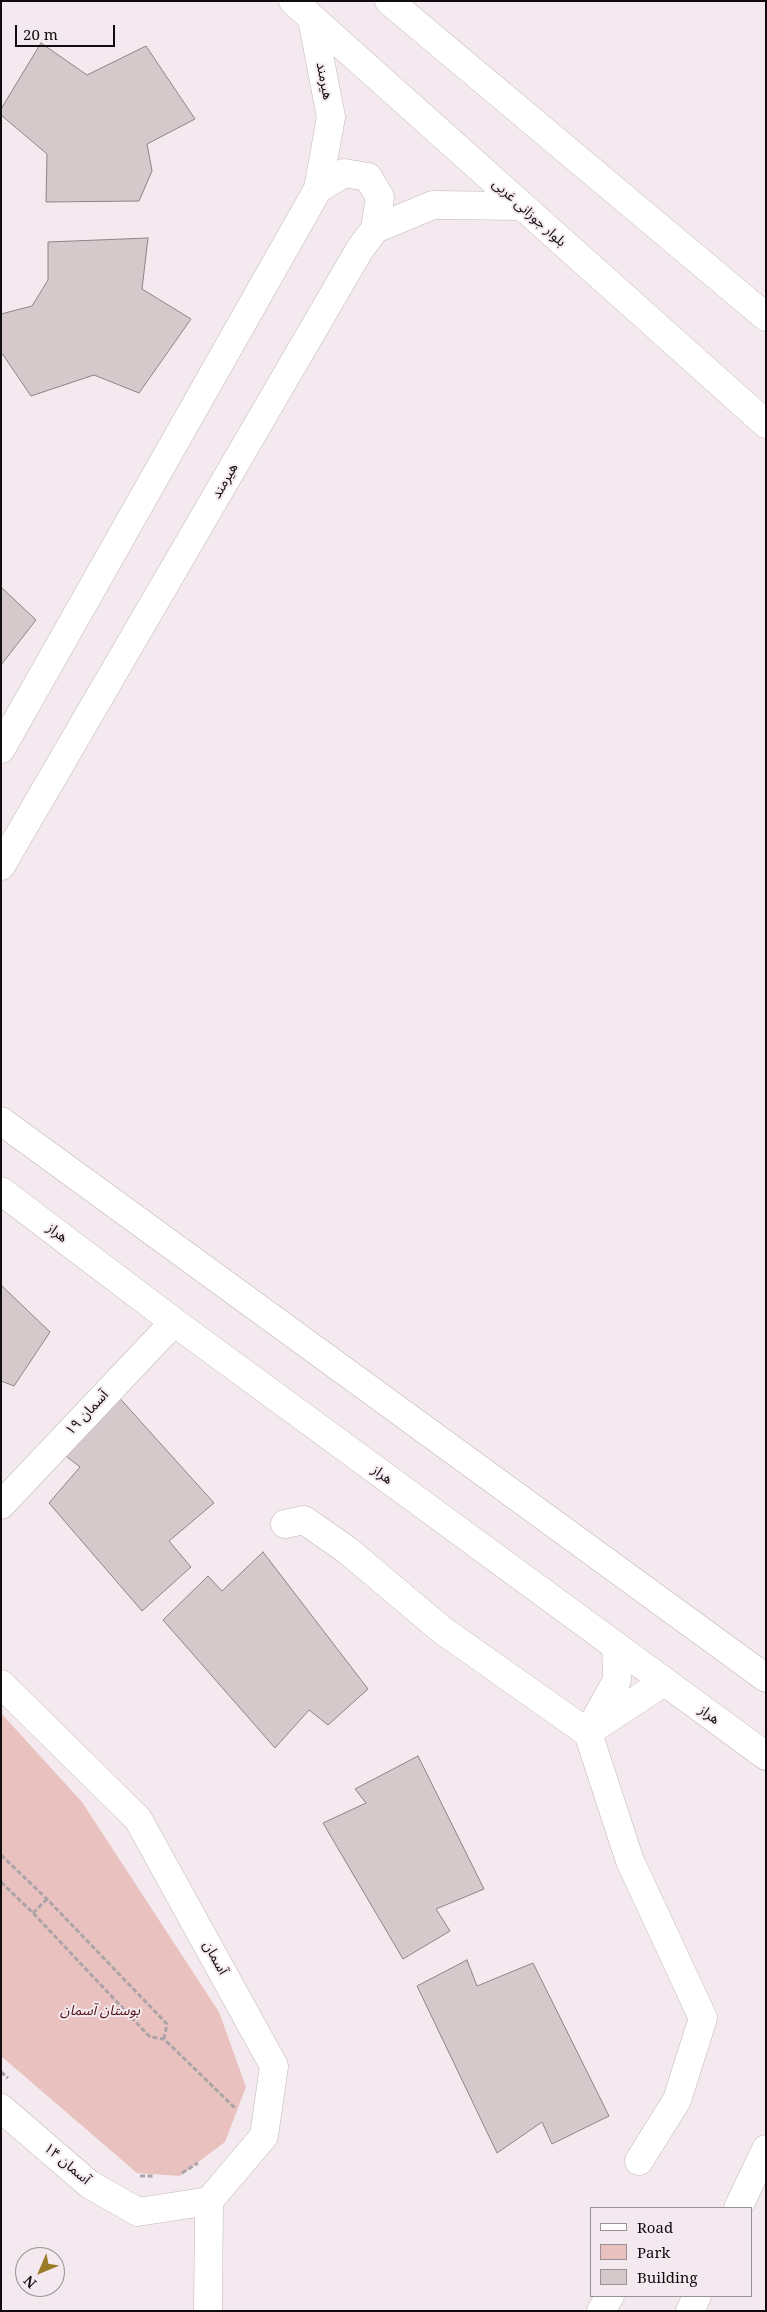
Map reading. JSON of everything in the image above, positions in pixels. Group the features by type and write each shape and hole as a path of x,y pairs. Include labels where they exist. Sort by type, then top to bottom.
{"street":[{"path":"388,1 766,317"},
{"name":"هیرمند","path":"1,749 318,189 331,117 302,10"},
{"name":"بلوار جوزانی غربی","path":"302,10 766,424"},
{"path":"318,189 344,173 368,177 380,197 375,229"},
{"path":"375,229 433,205 522,206"},
{"name":"هیرمند","path":"1,866 355,258 375,229"},
{"path":"1,1121 766,1678"},
{"name":"هراز","path":"1,1191 174,1322 766,1756"},
{"name":"آسمان ۱۹","path":"1,1505 174,1322"},
{"path":"285,1524 304,1520 347,1550 442,1630 588,1732 630,1861 704,2018 677,2100 638,2161"},
{"path":"588,1732 617,1680 616,1647"},
{"path":"588,1732 664,1682"},
{"name":"آسمان","path":"1,1684 138,1819 274,2066 264,2136"},
{"name":"آسمان ۱۴","path":"1,2108 89,2184 138,2212 209,2201"},
{"path":"208,2311 209,2201 264,2136"},
{"path":"738,2207 766,2149"},
{"path":"601,2311 609,2297"},
{"path":"690,2311 697,2297"}],"path":[{"path":"1,1854 167,2024 164,2039"},
{"path":"1,1882 33,1913 150,2037 164,2039 264,2136"},
{"path":"33,1913 47,1899"},
{"path":"1,2072 9,2078"},
{"path":"174,2177 207,2158"},
{"path":"131,2173 140,2176 157,2176"}],"green space":[{"name":"بوستان آسمان","path":"1,1713 82,1802 219,2012 246,2087 225,2142 180,2176 137,2173 1,2056"}],"building":[{"path":"41,43 87,75 146,46 195,119 147,144 152,171 139,201 46,202 47,154 1,115 1,109"},
{"path":"148,238 142,289 191,319 139,393 94,375 31,396 1,352 1,314 32,306 48,280 48,242"},
{"path":"1,587 36,620 1,665"},
{"path":"1,1285 50,1332 14,1386 1,1381"},
{"path":"115,1393 214,1503 169,1541 191,1567 142,1611 49,1503 80,1467 62,1453"},
{"path":"263,1552 368,1689 328,1725 309,1710 275,1748 163,1620 208,1576 222,1591"},
{"path":"418,1756 484,1889 436,1909 450,1931 403,1959 323,1823 366,1803 355,1789"},
{"path":"467,1960 477,1986 533,1963 609,2116 552,2144 542,2122 497,2153 417,1986"}]}
